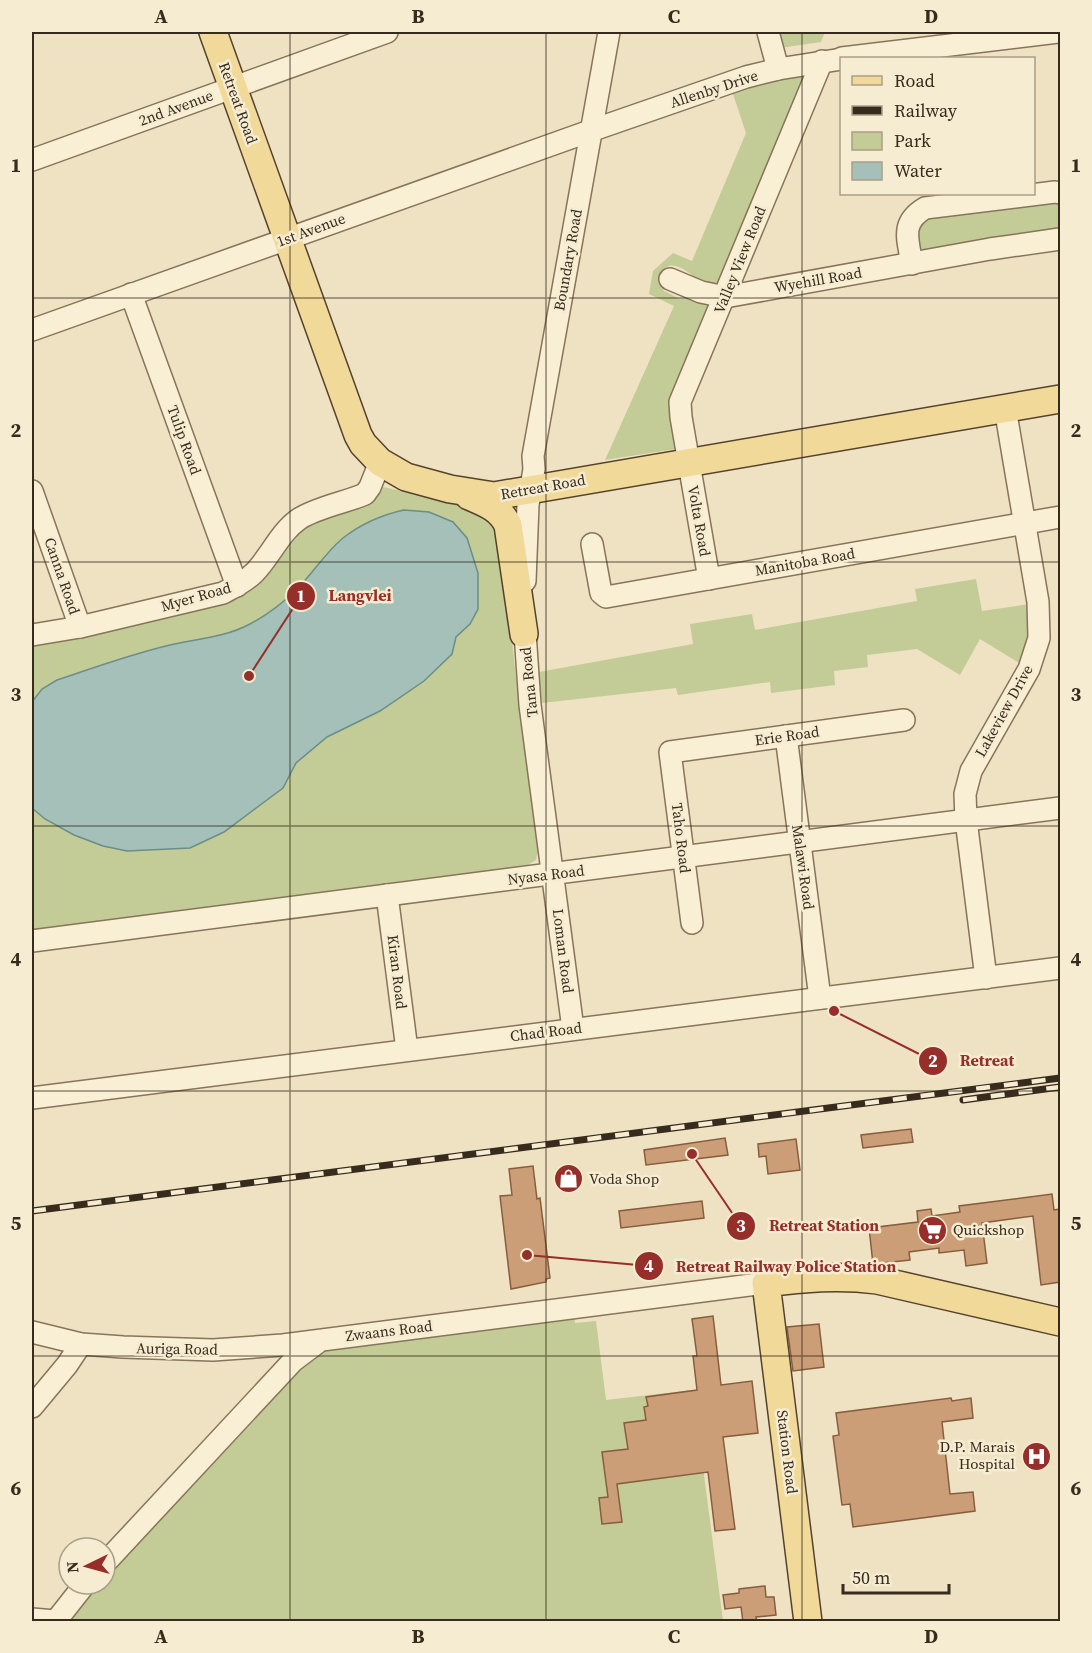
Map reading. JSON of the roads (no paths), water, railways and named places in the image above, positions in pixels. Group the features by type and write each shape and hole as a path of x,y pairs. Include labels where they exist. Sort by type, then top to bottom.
{"main road":[{"name":"Retreat Road","path":"213,32 352,422 363,444 380,462 406,477 450,489 494,495 1060,399"},
{"path":"450,489 488,505 500,513 508,525 524,634"},
{"path":"766,1283 828,1277 877,1280 1060,1322"},
{"name":"Station Road","path":"766,1283 808,1622"}],"street":[{"name":"2nd Avenue","path":"32,160 387,32"},
{"name":"Boundary Road","path":"530,489 537,436 609,32"},
{"path":"768,32 778,69"},
{"name":"Allenby Drive","path":"851,57 1054,32"},
{"name":"Allenby Drive","path":"590,131 746,77 835,59"},
{"name":"Valley View Road","path":"689,463 680,402 725,297 835,59"},
{"name":"1st Avenue","path":"32,330 590,131"},
{"path":"1035,194 1060,193"},
{"path":"912,264 907,228 912,218 925,208 1031,195"},
{"name":"Wyehill Road","path":"725,297 990,249 1060,239"},
{"path":"670,279 701,292 725,297"},
{"name":"Tulip Road","path":"131,294 237,586"},
{"name":"Lakeview Drive","path":"986,978 966,820 965,794 971,771 1029,669 1039,638 1038,602 1005,408"},
{"name":"Myer Road","path":"32,636 223,593 237,586 254,573 289,528 298,520 311,513 365,494 380,462"},
{"name":"Volta Road","path":"689,463 709,579"},
{"name":"Tana Road","path":"530,489 526,535 524,634 530,705 553,874"},
{"name":"Canna Road","path":"32,491 80,627"},
{"name":"Manitoba Road","path":"592,544 601,593 604,597 1060,517"},
{"name":"Erie Road","path":"670,752 904,720"},
{"name":"Malawi Road","path":"786,736 820,998"},
{"name":"Taho Road","path":"670,752 692,923"},
{"name":"Nyasa Road","path":"32,941 1060,808"},
{"name":"Loman Road","path":"553,874 573,1029"},
{"name":"Kiran Road","path":"387,895 407,1050"},
{"name":"Chad Road","path":"32,1098 1060,968"},
{"name":"Zwaans Road","path":"117,1550 292,1361 302,1352 323,1340 766,1283"},
{"name":"Auriga Road","path":"32,1332 81,1344 213,1350 323,1340"},
{"path":"32,1407 67,1365 81,1344"},
{"path":"32,1619 55,1621 75,1596"}],"water":[{"path":"404,510 429,512 453,522 467,538 478,573 478,609 470,624 456,637 452,654 424,681 380,711 327,737 296,763 283,788 224,832 190,848 127,851 103,846 74,835 45,819 32,808 32,702 42,689 57,680 125,658 240,629 269,613 292,594 343,538 372,521"}],"railway":[{"path":"32,1211 1060,1078"},
{"path":"963,1100 1060,1087"}],"place":[{"name":"Langvlei","path":"249,676"},
{"name":"Retreat","path":"834,1011"},
{"name":"Retreat Station","path":"692,1154"},
{"name":"Voda Shop","path":"568,1179"},
{"name":"Quickshop","path":"932,1230"},
{"name":"Retreat Railway Police Station","path":"527,1255"},
{"name":"D.P. Marais Hospital","path":"1036,1456"}]}
